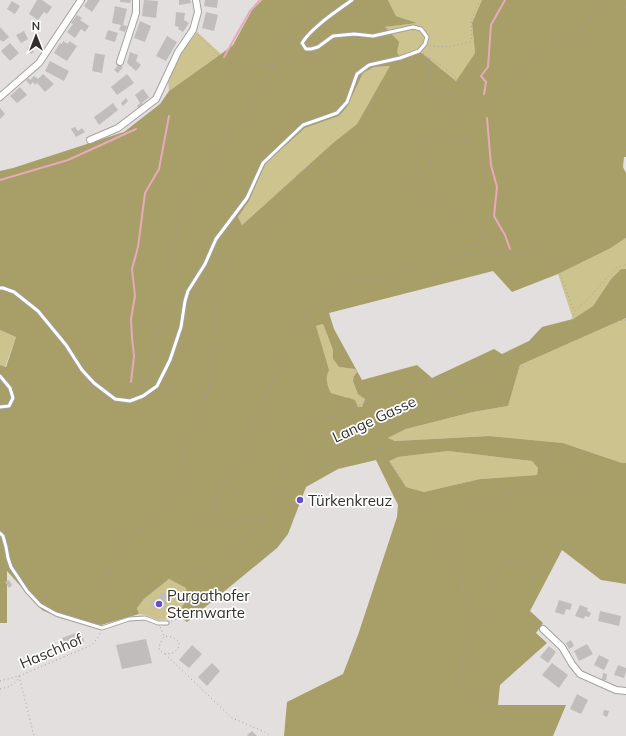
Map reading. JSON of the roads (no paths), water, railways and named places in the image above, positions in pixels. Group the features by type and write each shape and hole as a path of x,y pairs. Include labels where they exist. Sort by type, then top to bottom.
{"street":[{"path":"0,97 39,63 81,0"},
{"path":"120,62 136,13 136,0"},
{"path":"90,140 118,128 156,99 178,52 193,30 198,12 196,0"},
{"path":"543,629 562,648 580,674 616,690 626,691"}],"lane":[{"path":"0,288 14,292 38,311 66,345 82,370 94,383 115,399 130,401 143,396 157,386 170,360 181,327 188,291 205,264 216,239 247,198 263,163 303,125 337,113 347,102 358,74 369,65 400,58 419,51 425,44 427,37 421,30 413,27 374,36 354,34 333,36 318,47 306,49 302,43 306,36 352,0"},
{"path":"0,376 10,388 13,398 9,406 0,407"},
{"path":"0,533 3,536 11,567 27,591 40,605 56,614 102,628 129,619 145,618 158,623 167,623"}],"waterway":[{"path":"224,57 250,11 260,0"},
{"path":"484,94 486,82 481,76 488,67 491,25 505,0"},
{"path":"131,382 134,356 131,319 135,296 132,269 138,247 145,193 159,169 169,116"},
{"path":"487,118 491,165 497,187 494,216 505,235 510,249"},
{"path":"0,180 68,160 136,129"}],"place":[{"name":"Türkenkreuz","path":"300,500"},
{"name":"Purgathofer Sternwarte","path":"159,604"}]}
